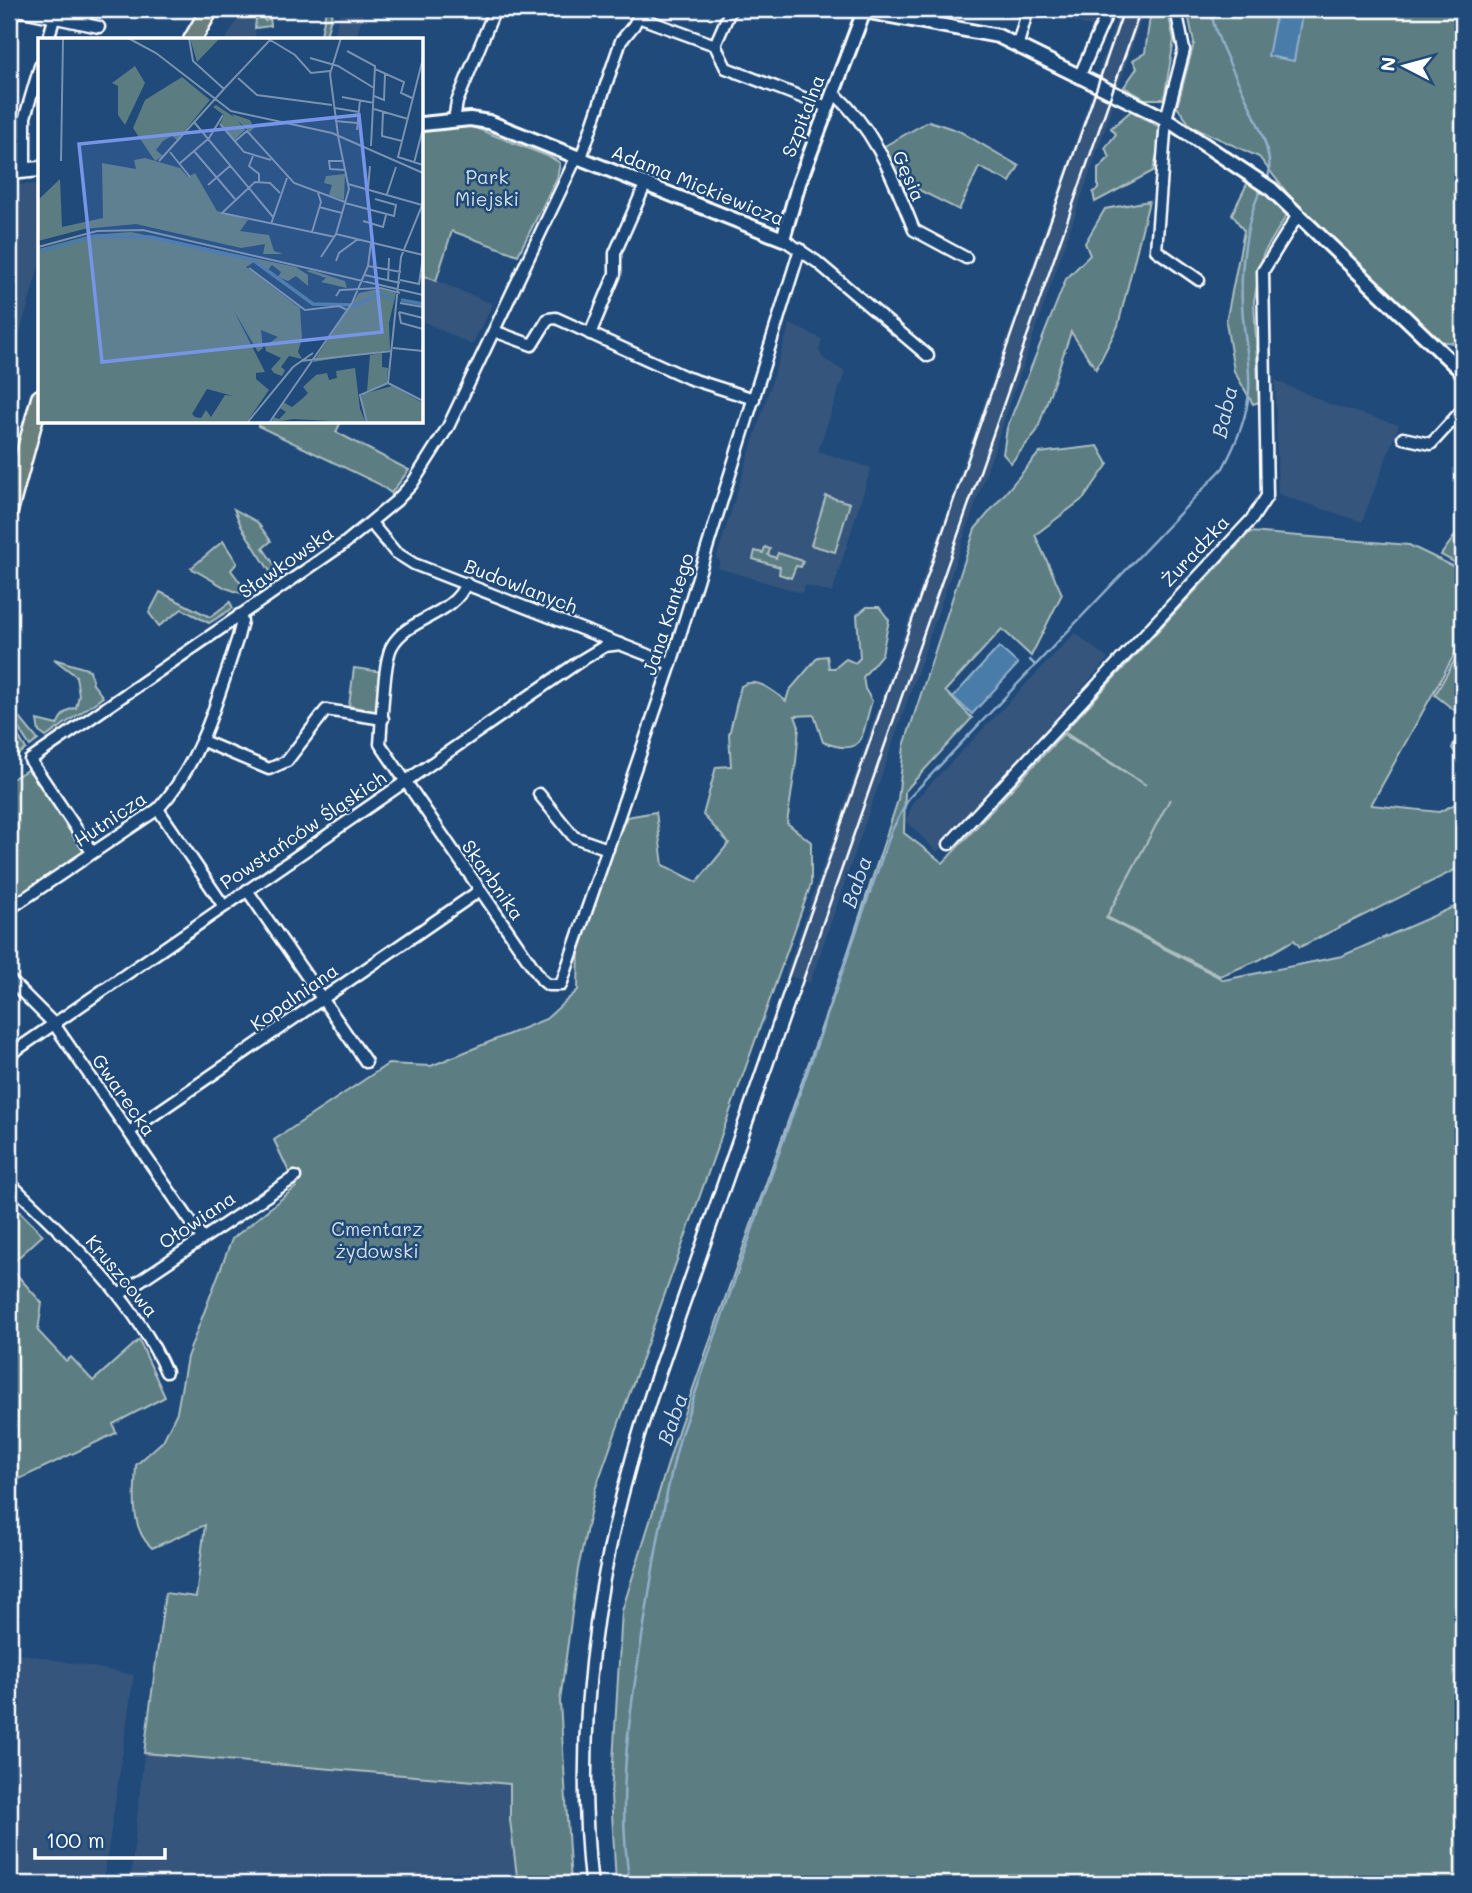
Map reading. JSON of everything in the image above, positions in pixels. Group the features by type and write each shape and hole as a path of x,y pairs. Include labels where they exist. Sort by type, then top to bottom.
{"main road":[{"path":"193,38 210,9"},
{"path":"9,172 38,170"},
{"path":"9,510 38,405"}],"street":[{"path":"13,9 99,27"},
{"path":"79,23 91,9"},
{"path":"454,120 453,113 495,9"},
{"path":"715,45 731,9"},
{"path":"848,9 977,31 1018,44 1166,119 1271,189 1463,373"},
{"path":"1018,44 1028,9"},
{"path":"1080,75 1109,9"},
{"path":"1176,9 1184,50 1166,119 1156,250 1199,280"},
{"name":"Szpitalna","path":"782,239 827,107 864,11"},
{"path":"640,13 715,45 726,68 827,107"},
{"name":"Sławkowska","path":"92,852 30,760 371,523 396,502 429,461 494,331 579,157 621,41 640,13"},
{"path":"49,38 54,19"},
{"path":"25,170 25,117 38,73"},
{"name":"Gęsia","path":"833,92 859,116 899,188 914,230 966,258"},
{"name":"Adama Mickiewicza","path":"424,124 454,120 489,122 782,239 800,249 928,356"},
{"path":"590,334 615,274 615,253 646,183"},
{"name":"Żuradzka","path":"949,844 1252,519 1267,496 1263,271 1298,215"},
{"name":"Jana Kantego","path":"561,985 671,664 800,249"},
{"path":"494,331 532,345 548,320 555,318 688,378 754,399"},
{"path":"1403,438 1431,444 1463,409"},
{"name":"Budowlanych","path":"371,523 404,559 671,664"},
{"name":"Skarbnika","path":"466,583 458,598 404,633 391,646 380,744 542,980 548,985 561,985"},
{"name":"Hutnicza","path":"9,909 158,809 172,794 203,741 238,637 242,621 239,615"},
{"name":"Powstańców Śląskich","path":"9,1055 594,651 621,644"},
{"path":"203,741 269,769 287,761 326,710 383,719"},
{"path":"538,794 567,832 586,843 608,849"},
{"path":"158,809 223,905"},
{"path":"247,890 366,1062"},
{"name":"Kopalniana","path":"129,1132 479,891"},
{"name":"Gwarecka","path":"9,979 54,1024 202,1238"},
{"name":"Ołowiana","path":"120,1294 295,1177"},
{"name":"Kruszcowa","path":"9,1181 89,1259 120,1294 149,1337 166,1372"}],"shaded area":[{"path":"244,9 257,9 254,18 256,38 226,38"},
{"path":"341,9 364,9 357,38 334,38"},
{"path":"1078,9 1101,9 1094,28 1072,21"},
{"path":"1120,9 1145,9 1119,85 1097,75"},
{"path":"1277,9 1303,9 1294,61 1268,56"},
{"path":"1093,90 1114,98 1107,123 810,983 785,975"},
{"path":"38,184 38,271 9,370 9,185"},
{"path":"424,276 493,304 472,345 424,322"},
{"path":"790,324 822,339 819,351 823,358 845,372 818,451 871,468 832,593 805,585 802,593 718,568 720,560 716,559"},
{"path":"1275,380 1332,405 1399,425 1362,522 1278,494"},
{"path":"1075,633 1108,659 937,852 906,821 913,802"},
{"path":"999,647 1018,664 972,714 953,697"},
{"path":"9,1651 134,1675 103,1884 9,1884"},
{"path":"144,1753 510,1784 510,1820 518,1884 130,1884"}],"green space":[{"path":"257,9 266,9 262,16 265,21 270,18 271,26 255,28"},
{"path":"326,9 333,9 326,38 320,38"},
{"path":"1151,9 1167,9 1174,40 1164,99 1145,99 1124,87 1137,68 1133,60 1145,53"},
{"path":"1187,9 1463,9 1463,361 1460,344 1440,341 1370,278 1299,208 1259,157 1191,126 1177,107 1194,43"},
{"path":"1131,111 1163,129 1153,171 1095,202 1093,192 1098,189 1098,169 1110,157 1105,148 1116,134 1111,128"},
{"path":"929,121 959,131 1019,166 1010,182 979,167 959,210 901,181 881,148"},
{"name":"Park Miejski","path":"470,126 560,163 557,178 518,255 452,231 436,281 424,276 424,131"},
{"path":"1249,180 1288,213 1263,254 1254,301 1259,402 1253,404 1234,371 1226,322 1244,231 1232,214"},
{"path":"1149,201 1118,326 1096,369 1071,332 1037,431 1011,463 1003,454 1007,428 1066,279 1090,255 1085,243 1105,209"},
{"path":"340,424 336,432 409,470 391,493 379,484 258,426"},
{"path":"1098,446 1108,464 1084,498 1035,535 1062,594 1031,656 1002,629 945,691 972,718 905,791 904,833 943,863 1063,734 1146,785 1064,732 1250,532 1409,545 1463,571 1463,639 1371,805 1439,812 1463,800 1463,866 1300,947 1294,940 1259,960 1220,976 1107,917 1170,799 1106,918 1224,980 1342,956 1463,903 1463,1884 616,1884 611,1795 622,1611 679,1428 846,958 898,800 904,746 975,529 1039,453"},
{"path":"826,496 850,503 835,552 811,545"},
{"path":"234,509 257,522 271,541 263,548 280,573 258,589 257,583 271,573 241,526"},
{"path":"1454,537 1463,544 1463,567 1441,555"},
{"path":"223,541 237,563 231,570 242,585 251,588 249,596 226,588 191,568"},
{"path":"765,547 770,549 768,555 776,558 778,553 803,561 801,567 796,566 791,578 779,574 780,567 753,559 755,551 763,553"},
{"path":"160,592 210,617 230,602 233,608 209,623 182,609 159,626 149,613"},
{"name":"Cmentarz żydowski","path":"867,607 879,607 889,620 882,654 863,677 865,689 872,701 860,740 848,747 823,742 814,715 795,716 799,727 787,823 811,842 811,884 595,1490 578,1569 560,1701 571,1884 518,1884 510,1820 510,1784 144,1753 165,1593 196,1597 205,1525 152,1548 140,1531 135,1510 136,1465 163,1441 177,1412 187,1357 232,1239 296,1187 274,1140 388,1064 431,1066 546,1019 578,990 579,946 608,857 627,817 656,812 663,865 697,882 729,843 703,815 716,767 731,766 729,735 741,686 747,683 759,684 786,701 789,691 818,657 827,656 829,668 835,668 846,659 855,663 860,658 857,615"},
{"path":"1463,645 1463,717 1435,695"},
{"path":"54,659 90,670 93,684 103,697 46,737 39,732 37,720 57,725 64,713 76,708 79,695 76,676"},
{"path":"354,668 383,672 378,712 349,706"},
{"path":"9,714 20,718 38,740 30,746"},
{"path":"1463,720 1463,764 1452,748"},
{"path":"9,721 26,749 9,761"},
{"path":"27,770 36,777 84,852 9,903 9,781"},
{"path":"9,1201 43,1235 9,1266"},
{"path":"9,1266 42,1303 38,1331 66,1361 71,1357 93,1381 139,1340 165,1397 113,1424 116,1433 9,1484"}],"waterway":[{"name":"Baba","path":"1211,9 1224,51 1266,147 1270,167 1266,182"},
{"name":"Baba","path":"630,1884 624,1816 627,1748 653,1568 675,1456 891,832 909,798 1223,468 1240,431 1248,401 1249,370 1242,276 1248,229 1262,188"},
{"path":"1030,660 1035,665"}],"railway":[{"path":"584,1884 579,1817 582,1686 601,1558 633,1431 1124,9"},
{"path":"598,1884 592,1759 595,1697 611,1574 640,1454 1141,9"}]}
